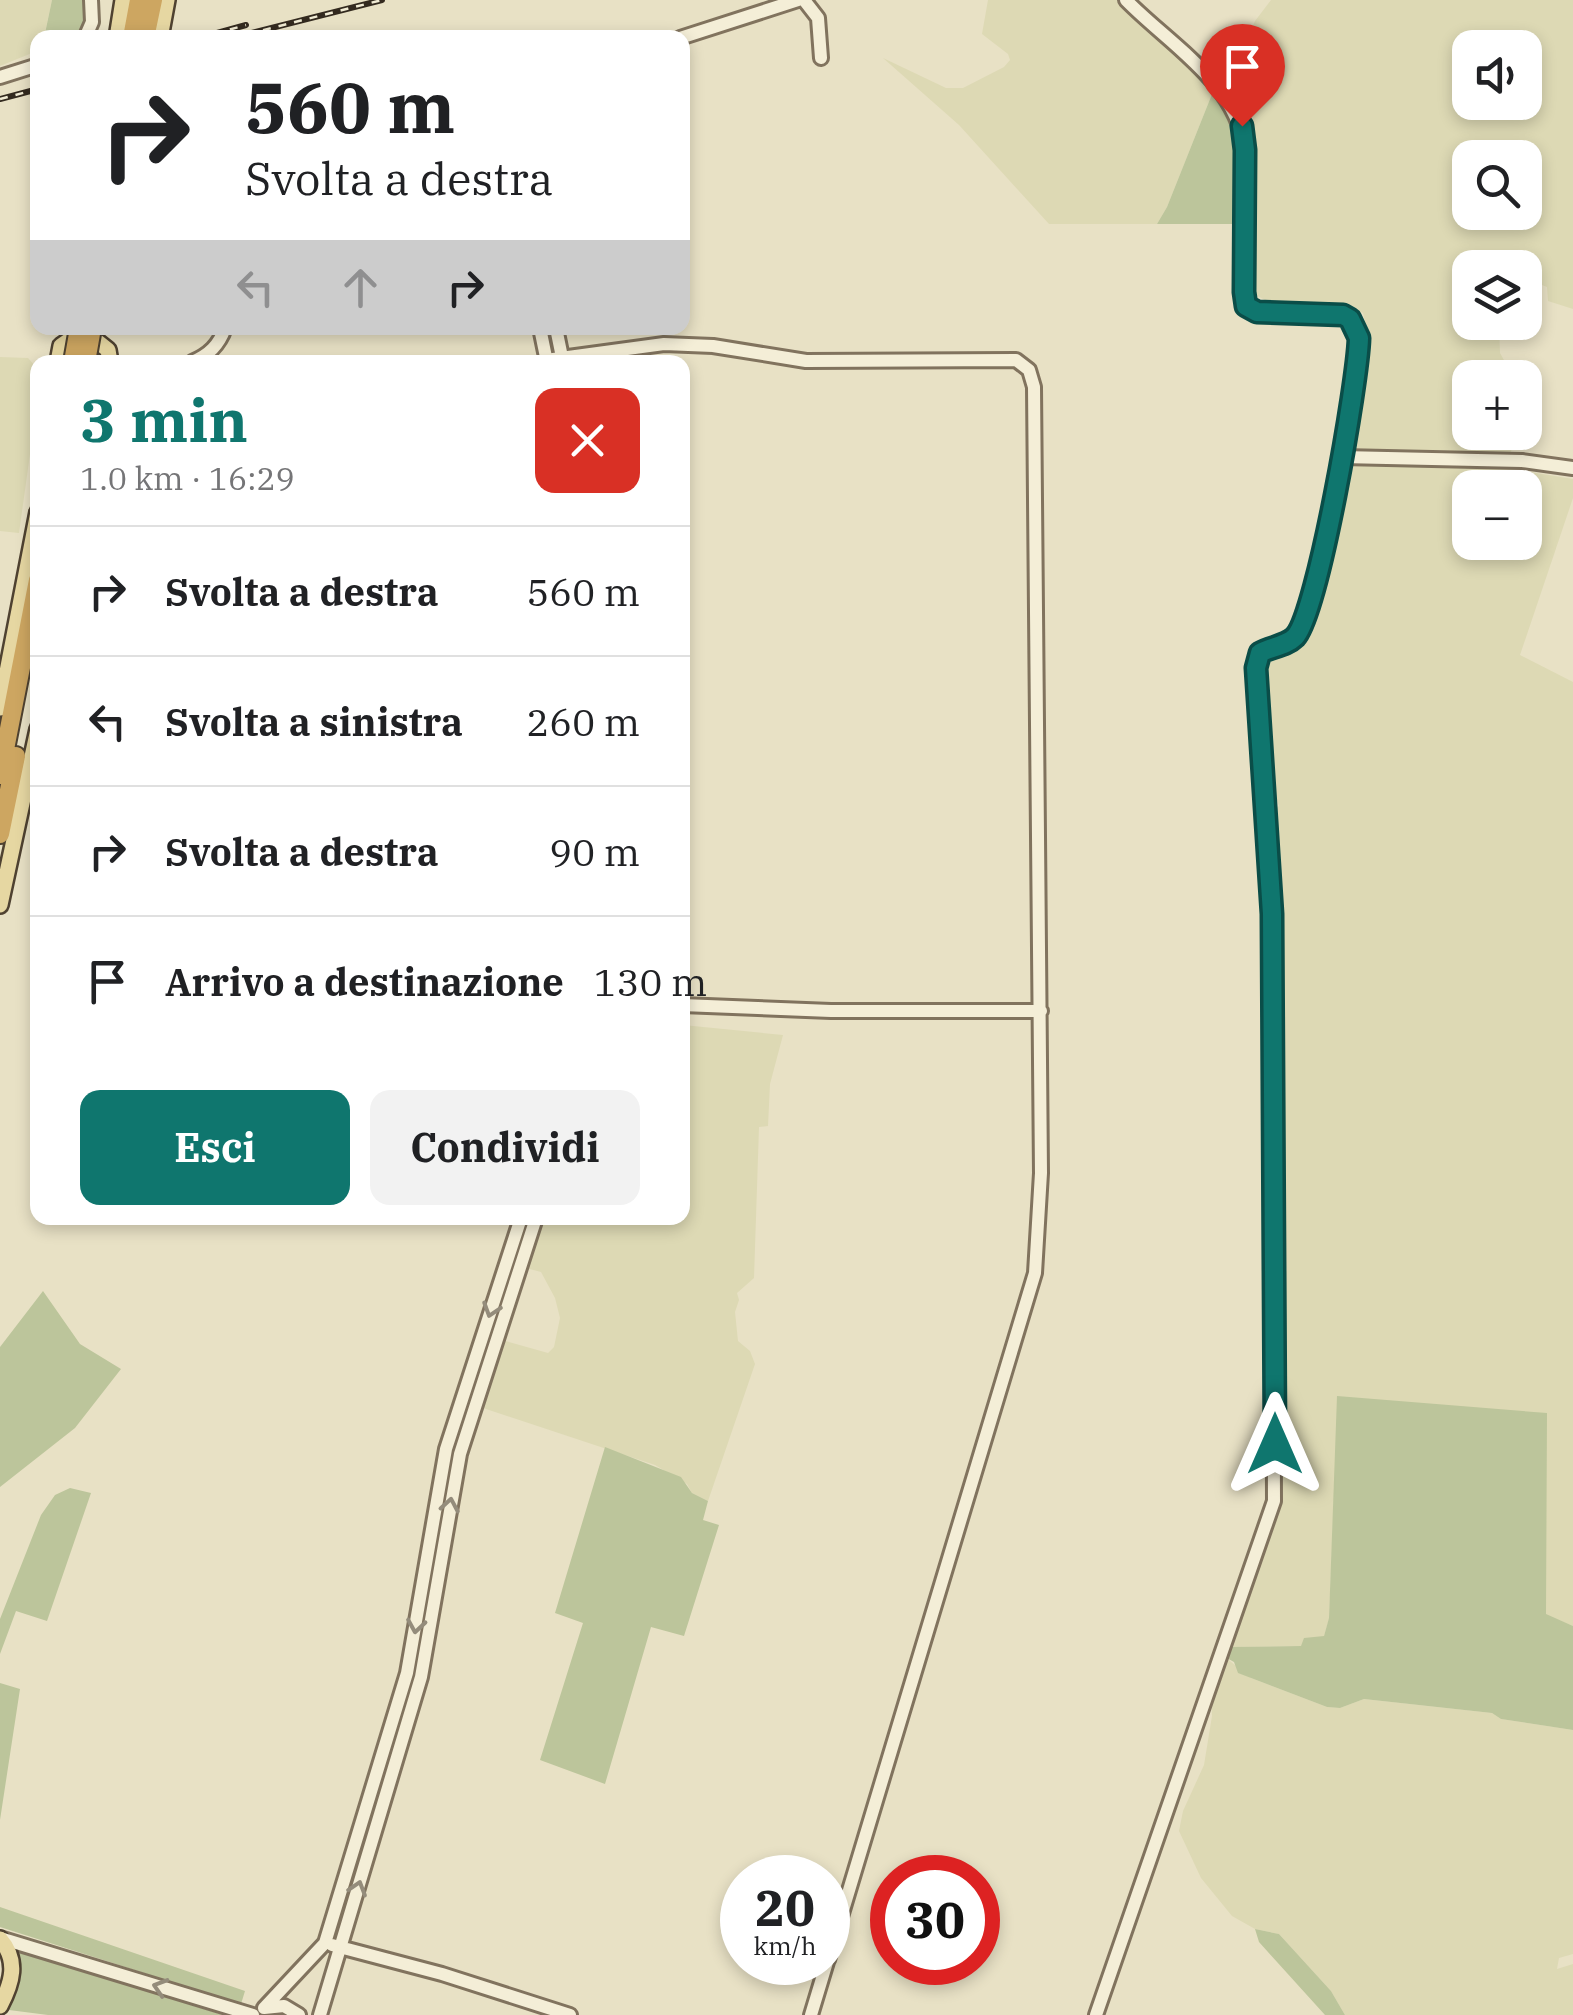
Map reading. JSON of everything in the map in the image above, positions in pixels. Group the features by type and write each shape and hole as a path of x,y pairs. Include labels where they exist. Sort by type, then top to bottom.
{"highway":[{"path":"0,834 30,633"},
{"path":"0,774 14,739 30,677"}],"main road":[{"path":"124,30 141,9 167,0"},
{"path":"141,9 155,30"},
{"path":"0,708 30,553"},
{"path":"0,905 30,766"},
{"path":"0,1939 8,1948 13,1974 0,2006"}],"street":[{"path":"88,30 91,0"},
{"path":"690,35 801,0 818,18 821,58"},
{"path":"1096,2015 1274,1501 1272,914 1256,668 1260,653 1297,635 1329,527 1359,348 1356,328 1350,319 1336,314 1257,312 1246,306 1242,126 1217,84 1126,0"},
{"path":"0,76 30,67"},
{"path":"208,355 223,335"},
{"path":"595,355 664,344 713,346 806,361 1016,360 1029,370 1034,387 1036,837 1041,1011 1040,1227 1035,1273 850,1885"},
{"path":"1342,457 1522,461 1573,468"},
{"path":"690,1005 831,1011 1041,1011"},
{"path":"257,2013 325,1943 407,1673 446,1449 519,1225"},
{"path":"320,2015 420,1677 460,1454 534,1225"},
{"path":"0,1939 257,2013 284,2006 299,2015"},
{"path":"325,1943 442,1974 570,2015"},
{"path":"811,2015 820,1985"}],"shaded area":[{"path":"0,0 52,0 46,30 30,30 30,54 0,66"},
{"path":"988,0 1121,0 1214,89 1157,224 1049,224 959,125 883,58 946,88 963,88 1004,67 1010,60 1008,54 982,34"},
{"path":"1271,0 1573,0 1573,309 1548,301 1547,287 1542,285 1542,250 1452,250 1452,340 1500,340 1504,360 1452,360 1452,450 1512,450 1510,454 1380,453 1348,446 1366,326 1363,313 1278,307 1250,292 1245,120 1228,84 1255,21"},
{"path":"0,357 28,358 30,454 19,533 0,531"},
{"path":"1352,461 1481,464 1518,470 1452,470 1452,560 1542,560 1542,474 1573,479 1573,498 1520,655 1573,682 1573,1626 1546,1615 1338,1396 1329,1619 1324,1636 1301,1646 1225,1647 1277,1485 1283,1483 1279,894 1270,813 1279,806 1270,781 1262,662 1265,656 1299,637"},
{"path":"690,1026 783,1035 770,1084 768,1126 759,1127 754,1278 737,1293 735,1312 738,1341 750,1351 755,1364 708,1501 655,1465 480,1407 502,1340 548,1353 554,1347 560,1318 555,1298 541,1272 526,1268 540,1225 690,1225"},
{"path":"1225,1657 1251,1678 1327,1707 1340,1708 1364,1699 1492,1713 1501,1719 1573,1730 1573,1954 1559,1958 1557,1969 1573,1964 1573,2015 1345,2015 1331,1991 1279,1934 1255,1929 1232,1916 1201,1878 1179,1831 1183,1811 1204,1765 1212,1716 1211,1693"}],"green space":[{"path":"52,0 88,0 89,16 84,30 46,30"},
{"path":"1214,89 1239,133 1240,224 1157,224 1167,207"},
{"path":"43,1291 80,1344 121,1369 75,1428 0,1487 0,1347"},
{"path":"1337,1396 1547,1413 1546,1614 1573,1626 1573,1730 1501,1719 1492,1713 1364,1699 1340,1708 1327,1707 1238,1673 1234,1662 1225,1657 1225,1647 1301,1646 1304,1638 1324,1636 1329,1618"},
{"path":"605,1447 681,1477 692,1493 708,1501 703,1520 719,1525 684,1636 651,1627 605,1784 540,1760 583,1623 555,1613"},
{"path":"70,1488 91,1493 47,1621 16,1611 0,1654 0,1619 41,1515 55,1495"},
{"path":"0,1683 20,1689 0,1820"},
{"path":"0,1907 245,1991 241,2004 0,1927"},
{"path":"1255,1929 1279,1934 1331,1991 1345,2015 1325,2015 1259,1942"},
{"path":"15,1950 223,2015 48,2015 9,2010"}],"railway":[{"path":"264,30 382,0"},
{"path":"228,30 246,25"},
{"path":"0,99 30,91"}],"route":[{"path":"1242,126 1246,306 1257,312 1343,315 1350,319 1359,338 1329,527 1303,621 1292,640 1260,653 1256,668 1272,914 1275,1444"}]}
